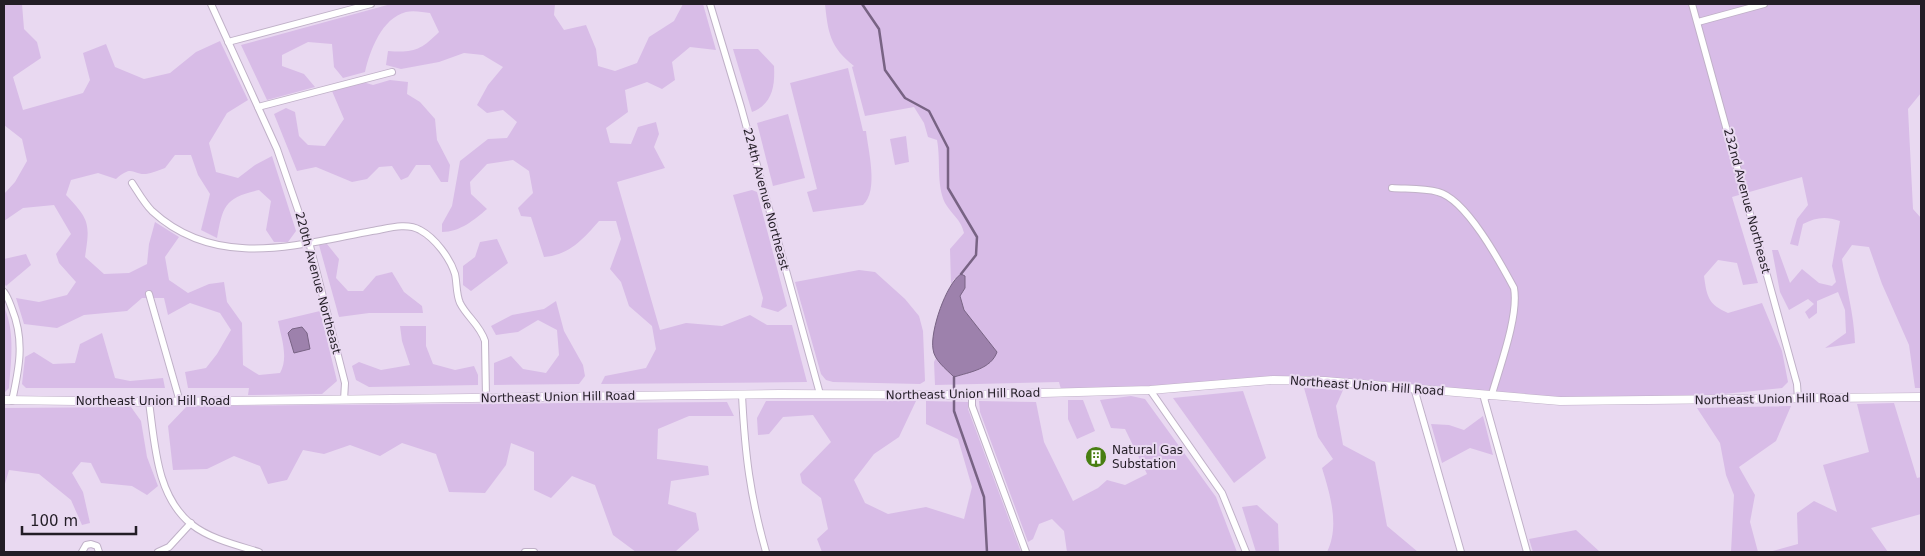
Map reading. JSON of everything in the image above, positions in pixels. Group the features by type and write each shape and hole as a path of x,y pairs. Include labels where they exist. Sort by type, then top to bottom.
{"street":[{"name":"220th Avenue Northeast","path":"211,4 277,149 310,242 345,383 344,400"},
{"path":"228,42 371,4"},
{"name":"224th Avenue Northeast","path":"710,4 741,107 820,394"},
{"name":"232nd Avenue Northeast","path":"1692,4 1797,384 1798,399"},
{"path":"1698,22 1764,4"},
{"path":"258,107 392,72"},
{"path":"132,183 151,210 173,227 212,244 249,250 271,249 394,227 419,230 430,238 451,263 460,302 483,334 485,341 486,398"},
{"path":"1392,188 1438,192 1458,202 1470,216 1514,288 1516,297 1513,315 1492,394 1484,398 1485,408 1527,552"},
{"path":"4,292 17,320 21,363 8,401"},
{"path":"149,294 180,402"},
{"name":"Northeast Union Hill Road","path":"8,401 180,402 820,394 972,395 1150,390 1273,380 1324,381 1587,401 1921,398"},
{"path":"1414,388 1460,552"},
{"path":"1150,390 1222,493 1246,552"},
{"path":"742,395 747,470 753,506 766,552"},
{"path":"972,395 972,406 1026,552"},
{"path":"149,402 160,472 166,493 191,523 224,541 259,552"},
{"path":"158,552 169,546 191,523"},
{"path":"82,552 86,545 91,544 97,546 99,552"},
{"path":"525,552 534,552"}],"shaded area":[{"path":"4,4 22,4 24,29 37,42 41,58 13,77 23,110 83,93 90,80 83,53 106,44 115,67 144,79 170,73 196,52 220,41 248,100 227,113 209,143 216,172 238,178 255,165 272,156 296,231 288,242 274,242 266,230 271,201 259,190 239,196 227,205 221,218 217,238 201,230 210,194 198,175 191,155 175,155 165,168 148,174 129,171 116,179 98,173 71,180 66,195 84,217 88,229 85,257 104,274 129,273 147,264 149,244 155,222 179,237 165,257 169,280 188,293 209,284 224,282 227,302 242,323 243,365 259,375 280,373 283,367 284,347 278,321 320,311 337,381 322,394 248,395 249,388 188,388 185,372 206,368 231,330 220,313 190,303 168,315 164,298 142,298 127,311 84,315 57,328 24,324 16,298 39,302 67,295 76,282 59,263 56,254 71,234 54,205 23,208 4,221 4,194 15,182 27,161 22,139 4,125"},
{"path":"391,4 555,4 554,15 564,30 586,25 596,49 598,66 615,71 637,63 649,37 674,21 683,4 703,4 716,50 690,47 672,62 675,80 662,89 647,82 625,90 628,112 606,128 610,143 631,144 638,127 656,122 659,134 654,147 665,168 617,182 660,330 686,323 722,326 750,315 767,325 792,325 807,382 601,384 605,376 646,368 656,349 652,326 629,306 621,282 610,269 621,239 616,221 599,221 581,240 569,249 553,256 544,257 531,217 521,216 518,208 533,193 529,171 513,160 487,164 470,182 471,194 487,209 461,228 442,232 442,224 452,206 460,161 488,139 507,138 517,122 503,110 487,113 477,105 488,85 503,67 483,55 464,53 439,62 401,69 386,65 388,51 411,51 427,43 439,32 430,13 409,11 398,15 390,21 378,36 365,72 343,78 334,67 332,44 308,42 282,55 282,66 304,74 315,87 267,100 241,45"},
{"path":"825,4 1921,4 1921,93 1908,109 1913,209 1921,218 1921,388 1915,388 1909,345 1882,284 1869,247 1852,245 1842,259 1852,311 1855,343 1825,348 1846,333 1845,310 1838,292 1817,301 1817,313 1809,319 1805,312 1814,304 1808,299 1789,310 1780,292 1772,250 1778,250 1790,283 1802,269 1819,283 1832,286 1836,282 1832,266 1840,221 1826,218 1803,224 1798,246 1790,244 1797,219 1808,205 1802,177 1732,197 1758,283 1743,285 1737,263 1718,260 1704,276 1706,289 1712,303 1721,310 1728,313 1762,303 1782,351 1788,382 1782,388 1655,401 1596,401 1325,381 1062,393 1059,382 935,385 934,362 936,358 954,377 997,352 964,310 955,278 951,284 950,249 964,233 961,224 947,207 942,196 937,140 928,137 924,123 914,107 865,116 852,67 854,66 835,46 827,23"},
{"path":"733,49 758,49 774,66 774,80 771,93 759,109 752,112"},
{"path":"848,68 863,131 866,131 872,180 871,190 868,199 863,205 813,212 807,192 817,189 790,83"},
{"path":"390,80 408,82 407,94 420,102 435,119 437,140 450,165 448,182 441,182 430,165 416,165 408,177 401,180 392,166 379,167 367,179 352,182 316,167 297,171 274,114 286,108 295,112 299,136 308,145 325,146 344,119 332,91 363,82 373,85"},
{"path":"788,114 805,178 773,186 757,123"},
{"path":"906,136 909,162 895,165 890,139"},
{"path":"752,190 757,192 787,306 778,312 761,307 763,298 733,195"},
{"path":"497,239 508,263 471,291 463,285 463,266 475,257 480,242"},
{"path":"327,244 339,259 336,278 348,291 363,291 376,276 392,272 404,292 422,306 423,313 369,313 339,317 319,245"},
{"path":"26,254 31,265 6,286 4,283 4,259"},
{"path":"859,270 875,272 905,299 919,316 923,331 925,381 920,384 833,382 826,380 821,374 795,282"},
{"path":"961,274 965,276 965,288 960,296 964,310 997,352 994,358 985,366 954,377 936,357 933,341 940,308 950,287"},
{"path":"556,301 564,331 583,365 585,376 579,384 494,385 494,363 511,356 523,369 546,373 559,355 557,330 538,320 518,332 496,335 491,326 512,315 544,309"},
{"path":"5,309 10,328 12,348 9,388 4,393"},
{"path":"400,326 426,326 426,346 433,364 455,370 474,366 478,375 478,385 369,387 356,380 352,366 359,362 381,370 410,365 402,341"},
{"path":"302,327 307,333 310,349 294,353 288,333 292,329"},
{"path":"102,333 115,378 130,381 163,378 165,388 26,388 22,384 25,357 34,352 53,364 75,363 80,344"},
{"path":"1304,388 1343,390 1336,406 1343,445 1375,462 1387,526 1418,552 1327,552 1333,532 1333,521 1331,499 1322,468 1333,459 1318,437"},
{"path":"1243,391 1266,458 1234,483 1173,398"},
{"path":"1131,396 1145,399 1216,497 1237,552 1067,552 1064,531 1052,519 1039,524 1033,539 1028,542 980,412 979,401 1036,402 1044,442 1073,501 1098,488 1107,480 1125,485 1147,474 1125,429 1111,428 1100,400"},
{"path":"1068,400 1083,400 1095,431 1077,439 1068,419"},
{"path":"766,401 916,401 899,437 874,454 854,480 865,503 888,514 926,507 964,519 972,487 958,439 926,424 926,401 968,402 968,409 1021,552 822,552 817,539 828,529 821,498 802,483 800,474 831,442 813,415 783,417 769,434 758,435 757,418"},
{"path":"727,402 734,416 689,416 658,429 657,459 708,466 709,475 671,481 668,504 696,513 699,530 675,552 636,552 613,535 595,485 572,476 551,498 534,490 534,452 511,443 506,465 485,493 449,492 436,454 402,443 380,456 350,445 324,454 303,450 287,480 268,484 260,466 234,456 207,469 173,470 168,426 187,406"},
{"path":"1894,403 1917,478 1921,477 1921,514 1871,528 1888,552 1769,552 1798,544 1797,513 1814,501 1837,512 1823,465 1869,452 1857,404"},
{"path":"1791,406 1776,441 1739,467 1755,495 1750,522 1758,552 1731,552 1734,495 1726,475 1720,443 1697,408"},
{"path":"131,407 141,421 147,457 158,486 147,495 132,486 101,483 91,463 81,462 72,473 83,492 90,523 82,525 71,500 39,474 9,470 4,487 4,408"},
{"path":"1483,416 1493,455 1470,448 1442,463 1431,424 1449,425 1464,430"},
{"path":"1257,505 1278,524 1279,552 1256,552 1242,507"},
{"path":"1576,530 1600,552 1533,552 1529,539"}],"waterway":[{"path":"862,4 879,29 885,70 905,98 929,111 948,148 948,188 977,237 976,255 961,274"},
{"path":"954,377 954,411 984,497 987,552"}],"place":[{"name":"Natural Gas Substation","path":"1096,457"}]}
